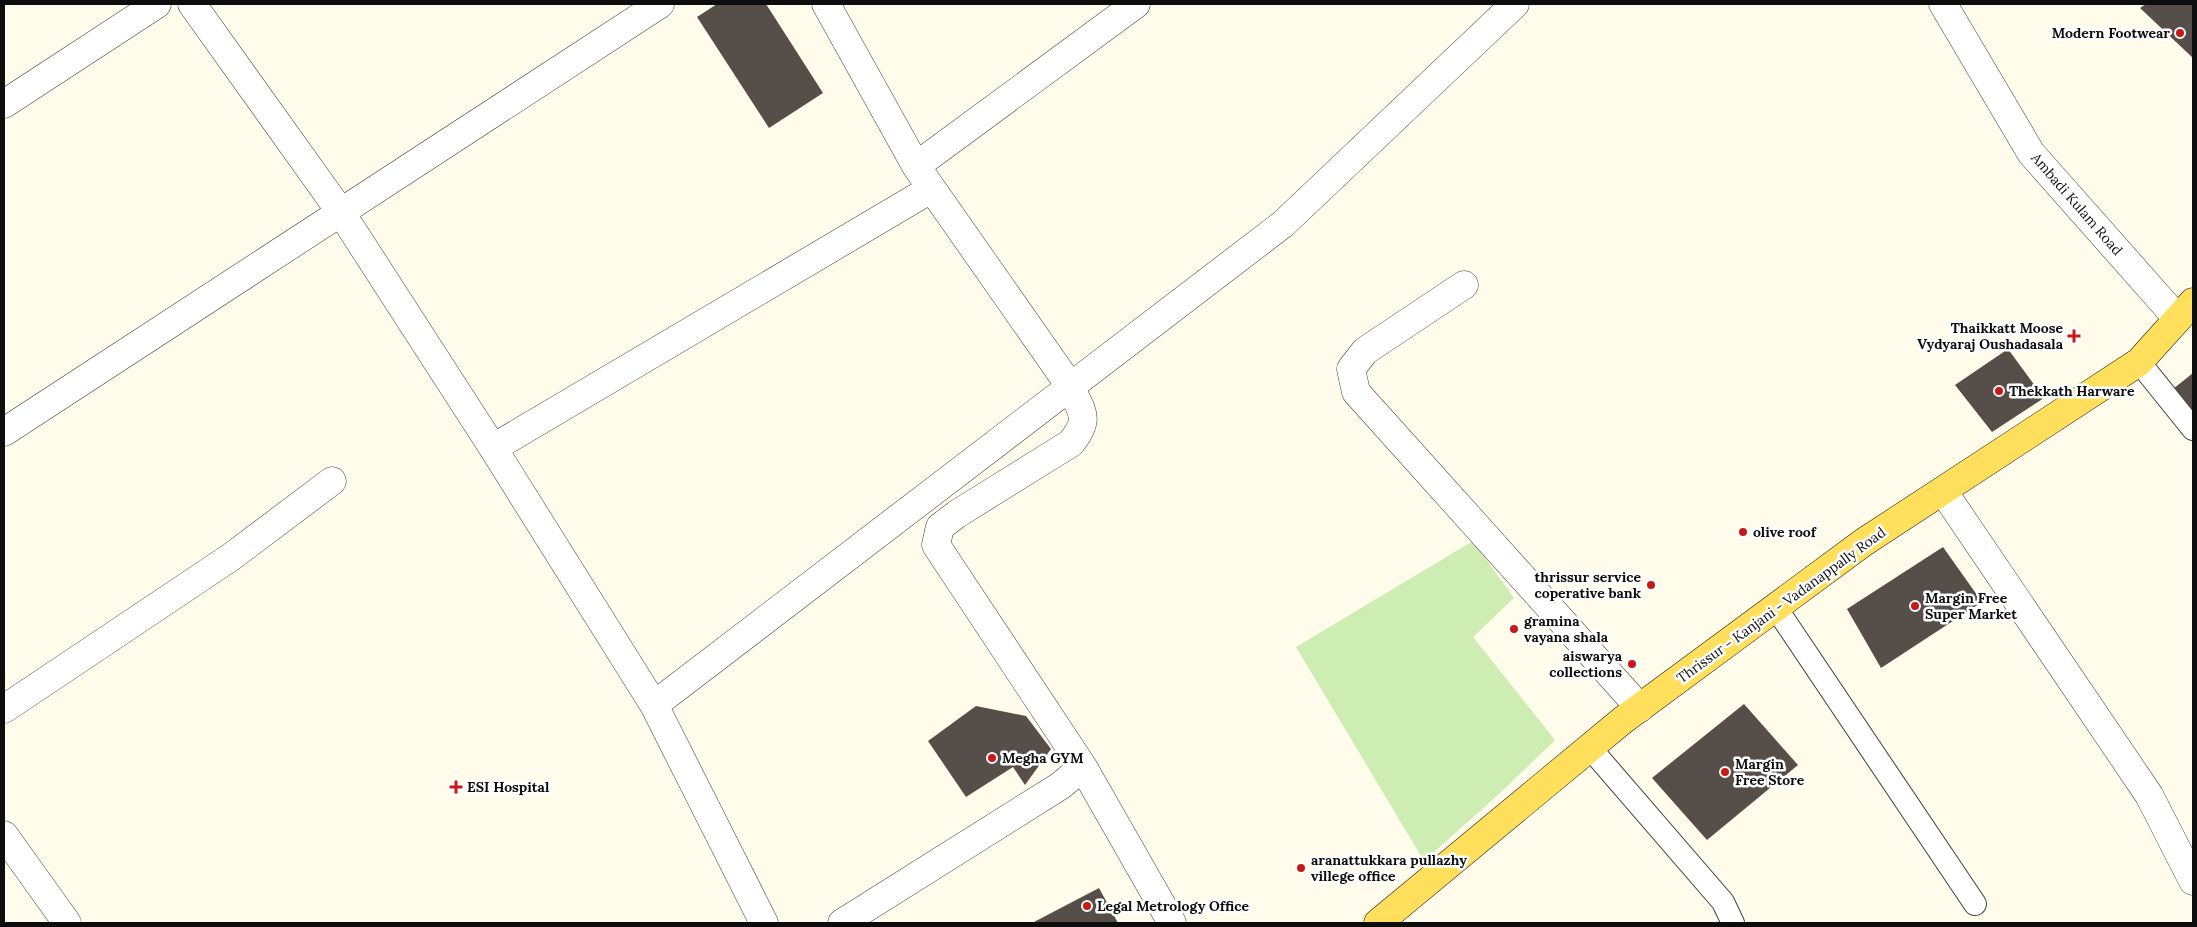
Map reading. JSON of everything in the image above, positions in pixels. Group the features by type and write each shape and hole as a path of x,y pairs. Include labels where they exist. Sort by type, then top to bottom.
{"main road":[{"name":"Thrissur - Kanjani - Vadanappally Road","path":"1378,923 1640,708 1864,542 2139,362 2185,310"}],"street":[{"path":"4,104 157,4"},
{"path":"192,4 340,211 494,448 654,705 764,923"},
{"path":"4,432 660,4"},
{"path":"826,4 916,166 1070,386 1084,416 1082,430 1071,443 957,514 940,528 936,545 1083,767 1172,923"},
{"path":"916,166 1136,4"},
{"path":"654,705 1283,224 1515,4"},
{"name":"Ambadi Kulam Road","path":"1943,4 2031,153 2185,310"},
{"path":"494,448 931,189"},
{"path":"1464,285 1365,351 1351,369 1356,392 1640,708"},
{"path":"4,709 231,557 332,481"},
{"path":"1943,491 2149,795 2193,880"},
{"path":"842,923 1060,786 1083,767"},
{"path":"4,835 66,923"}],"lane":[{"path":"2139,362 2193,429"},
{"path":"1776,608 1975,904"},
{"path":"1590,748 1722,902 1733,923"}],"green space":[{"path":"1473,541 1514,598 1473,637 1555,740 1499,794 1424,861 1296,647"}],"building":[{"path":"717,4 766,4 823,93 769,128 697,17"},
{"name":"Modern Footwear","path":"2146,4 2193,4 2193,58 2140,8"},
{"name":"Thekkath Harware","path":"2008,349 2044,398 1992,432 1955,385"},
{"path":"2193,373 2193,414 2173,389"},
{"name":"Margin Free Super Market","path":"1943,547 1982,602 1881,668 1847,609"},
{"name":"Margin Free Store","path":"1744,704 1798,765 1707,840 1652,778"},
{"name":"Megha GYM","path":"976,706 1026,716 1051,749 1025,785 1013,767 966,797 928,741"},
{"name":"Legal Metrology Office","path":"1099,888 1118,923 1032,923"}],"place":[{"name":"Modern Footwear","path":"2180,33"},
{"name":"Thaikkatt Moose Vydyaraj Oushadasala","path":"2074,336"},
{"name":"Thekkath Harware","path":"1999,391"},
{"name":"olive roof","path":"1743,532"},
{"name":"thrissur service coperative bank","path":"1651,585"},
{"name":"Margin Free Super Market","path":"1915,606"},
{"name":"gramina vayana shala","path":"1514,629"},
{"name":"aiswarya collections","path":"1632,664"},
{"name":"Megha GYM","path":"992,758"},
{"name":"Margin Free Store","path":"1725,772"},
{"name":"ESI Hospital","path":"456,787"},
{"name":"aranattukkara pullazhy villege office","path":"1301,868"},
{"name":"Legal Metrology Office","path":"1087,906"}]}
